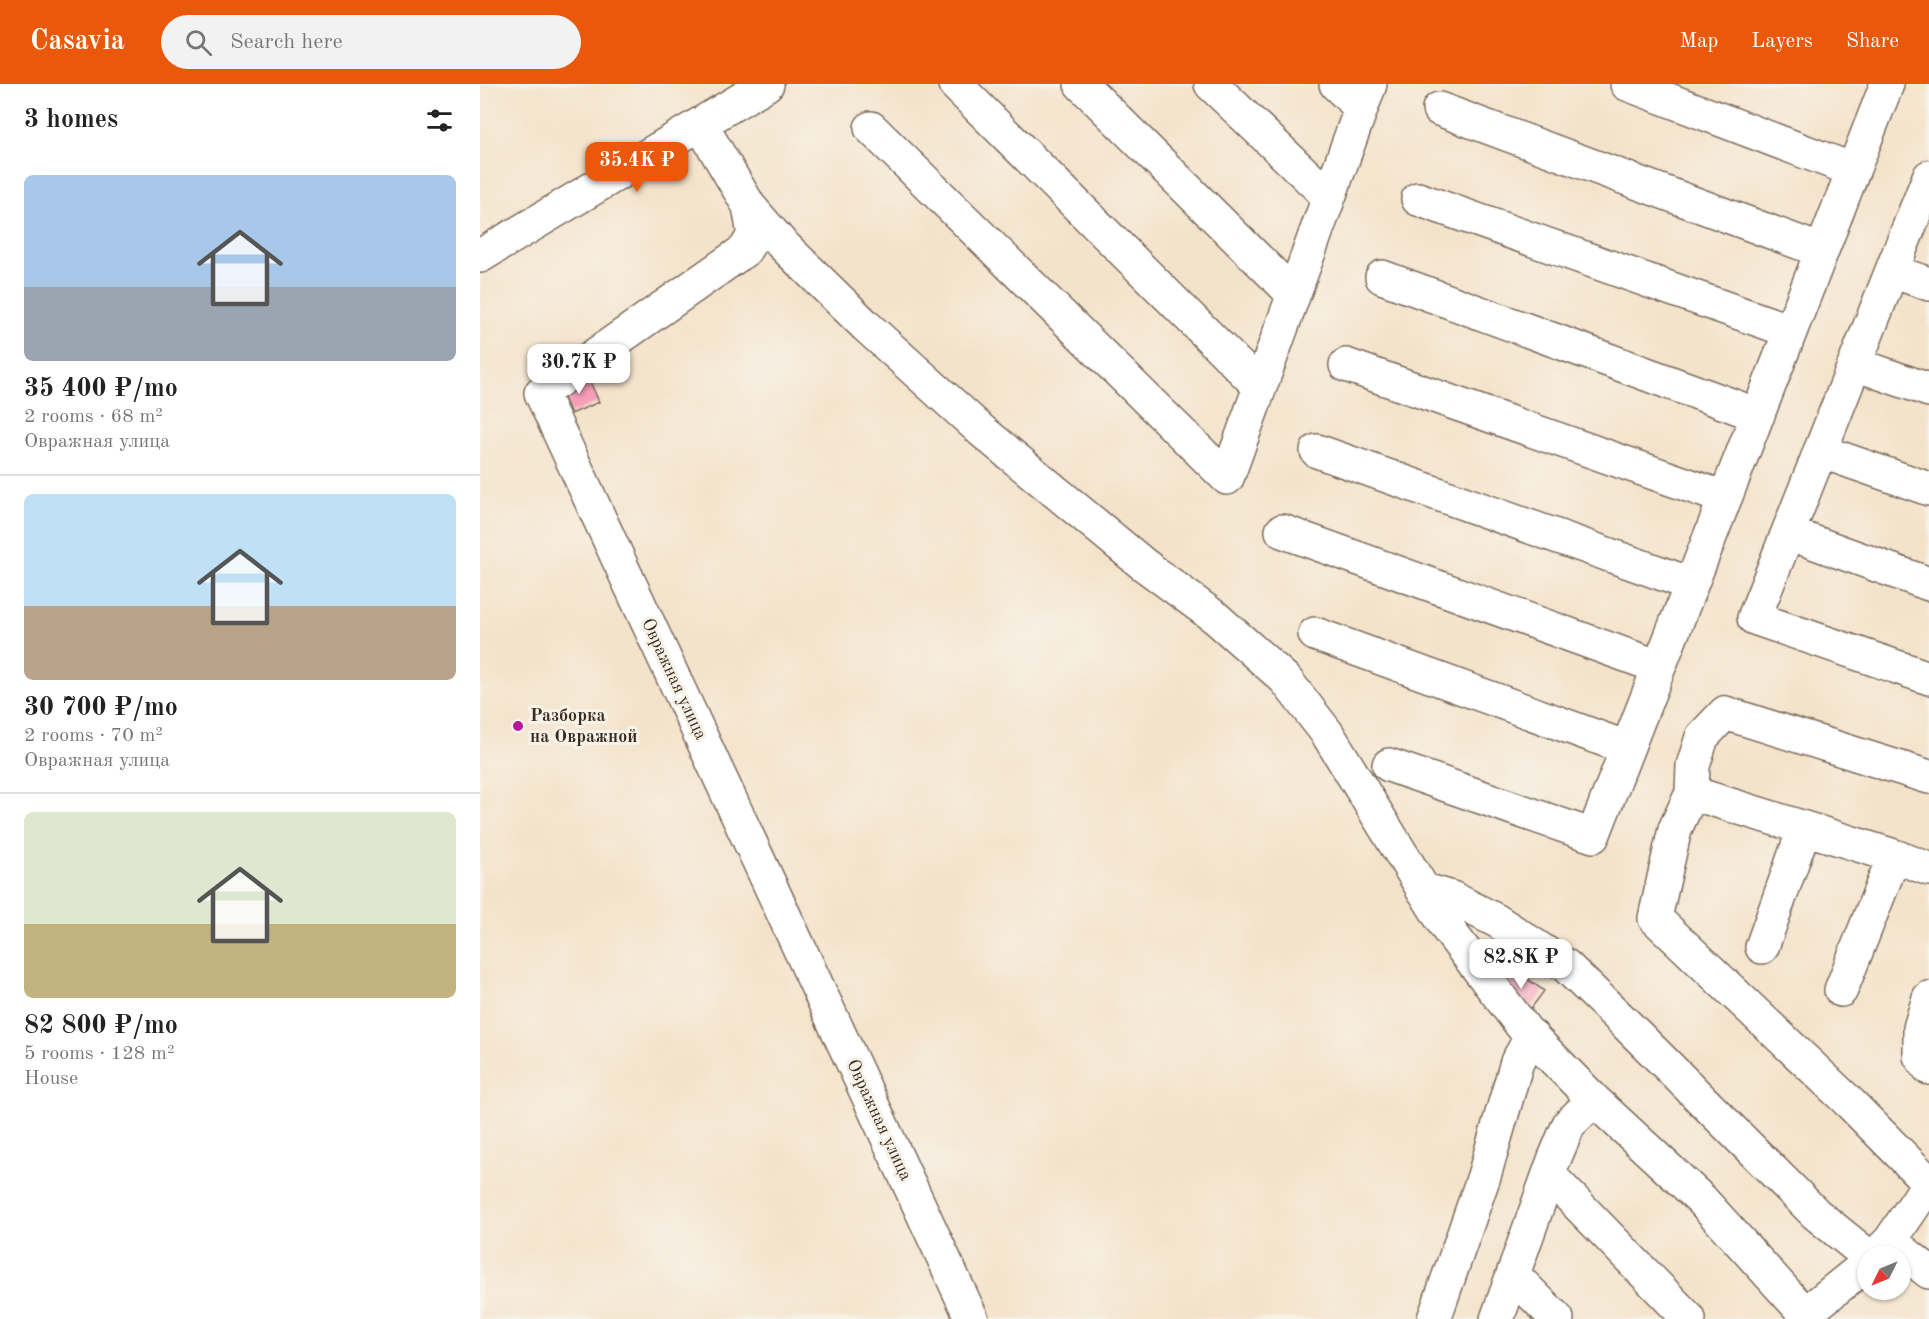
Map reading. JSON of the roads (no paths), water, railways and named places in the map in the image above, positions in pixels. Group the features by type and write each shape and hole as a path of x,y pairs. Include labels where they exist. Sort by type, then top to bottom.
{"street":[{"path":"480,256 766,84"},
{"path":"955,84 1260,387"},
{"path":"1081,84 1293,294"},
{"path":"1211,84 1329,197"},
{"path":"871,128 1227,478 1365,96 1336,84"},
{"path":"1627,84 1853,170"},
{"path":"1389,765 1593,836 1853,170 1884,85"},
{"path":"1439,109 1822,250"},
{"name":"Овражная улица","path":"701,125 749,206 754,235 745,250 541,393 972,1319"},
{"path":"1928,184 1754,618 1929,678"},
{"path":"1418,199 1790,331"},
{"path":"749,206 781,243 866,326 982,431 1143,564 1216,618 1285,679 1327,733 1422,889 1464,952 1526,1031 1594,1100 1701,1199 1808,1316 1857,1271"},
{"path":"1892,271 1929,284"},
{"path":"1382,277 1758,415"},
{"path":"1855,364 1929,390"},
{"path":"1346,365 1725,498"},
{"path":"1317,451 1691,584"},
{"path":"1820,451 1929,489"},
{"path":"1282,531 1659,667"},
{"path":"1788,533 1929,585"},
{"path":"1315,634 1627,748"},
{"path":"1882,1246 1929,1183 1851,1104 1655,918 1675,829 1692,793 1693,766 1702,737 1725,713 1929,777"},
{"path":"1692,793 1929,869"},
{"path":"1762,947 1804,829"},
{"path":"1842,990 1894,856"},
{"path":"1422,889 1452,897 1497,921 1566,966 1816,1214 1862,1246"},
{"path":"1929,998 1920,1028 1920,1056 1929,1068"},
{"path":"1434,1319 1484,1176 1517,1062 1532,1036"},
{"path":"1497,1319 1569,1124 1594,1100"},
{"path":"1549,1175 1689,1319"},
{"path":"1911,1266 1929,1272"},
{"path":"1513,1275 1557,1319"}],"place":[{"name":"Разборка на Овражной","path":"518,726"}]}
